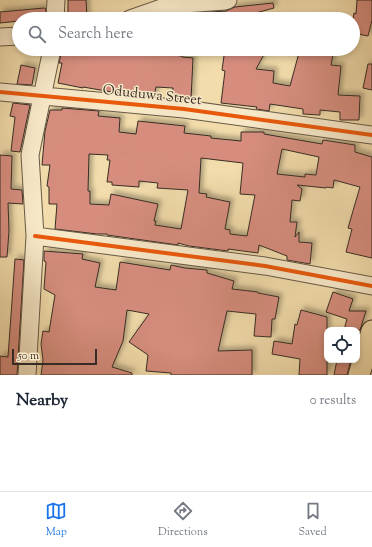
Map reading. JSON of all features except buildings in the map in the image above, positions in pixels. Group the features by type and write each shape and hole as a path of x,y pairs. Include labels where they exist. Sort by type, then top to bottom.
{"main road":[{"path":"359,375 372,331"}],"street":[{"path":"55,12 56,0"},
{"path":"150,12 170,5 228,0"},
{"path":"0,37 12,36"},
{"path":"27,375 35,236 30,155 51,56"},
{"name":"Oduduwa Street","path":"0,92 184,109 372,135"},
{"path":"35,236 265,266 372,286"}],"cycle path":[{"path":"0,92 184,109 372,135"},
{"path":"35,236 265,266 372,286"}]}
